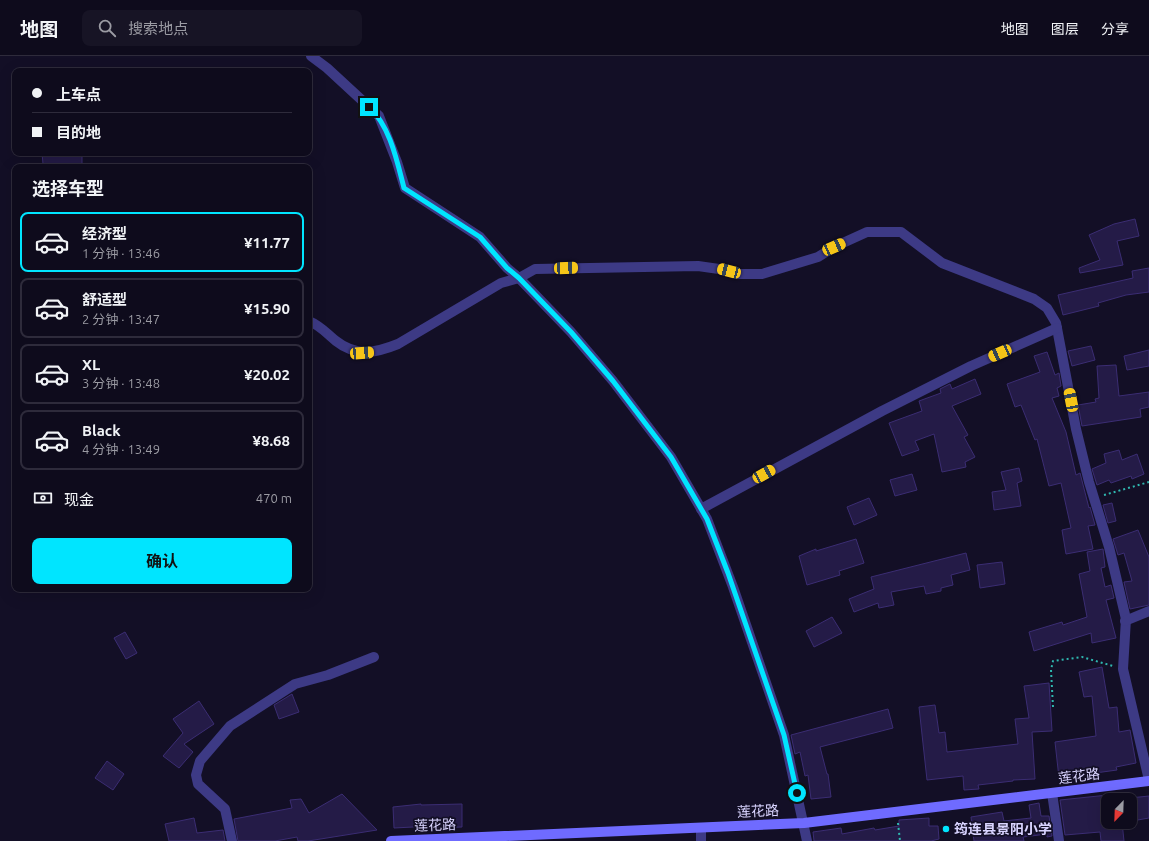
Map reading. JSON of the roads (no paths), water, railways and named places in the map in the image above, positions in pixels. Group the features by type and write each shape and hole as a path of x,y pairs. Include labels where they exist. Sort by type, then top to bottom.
{"main road":[{"name":"莲花路","path":"391,841 489,839 804,823 1149,781"}],"street":[{"path":"311,56 327,68 379,116 398,162 404,188 480,237 507,268 519,278 571,332 613,381 671,457 707,519 733,587 784,735 807,841"},
{"path":"312,322 319,325 337,342 353,351 362,353 380,352 398,344 501,283 519,278 535,269 622,266 698,266 739,274 762,274 818,258 834,247 867,232 901,232 942,263 1034,298 1047,308 1056,323 1076,429 1094,498 1109,547 1126,621 1123,669 1149,781"},
{"path":"701,509 882,411 971,366 1057,328"},
{"path":"1126,621 1149,611"},
{"path":"232,841 225,809 198,784 196,774 200,761 230,726 295,684 328,675 374,657"},
{"path":"1052,793 1059,841"},
{"path":"701,828 701,841"}],"place":[{"name":"筠连县景阳小学","path":"946,829"}]}
